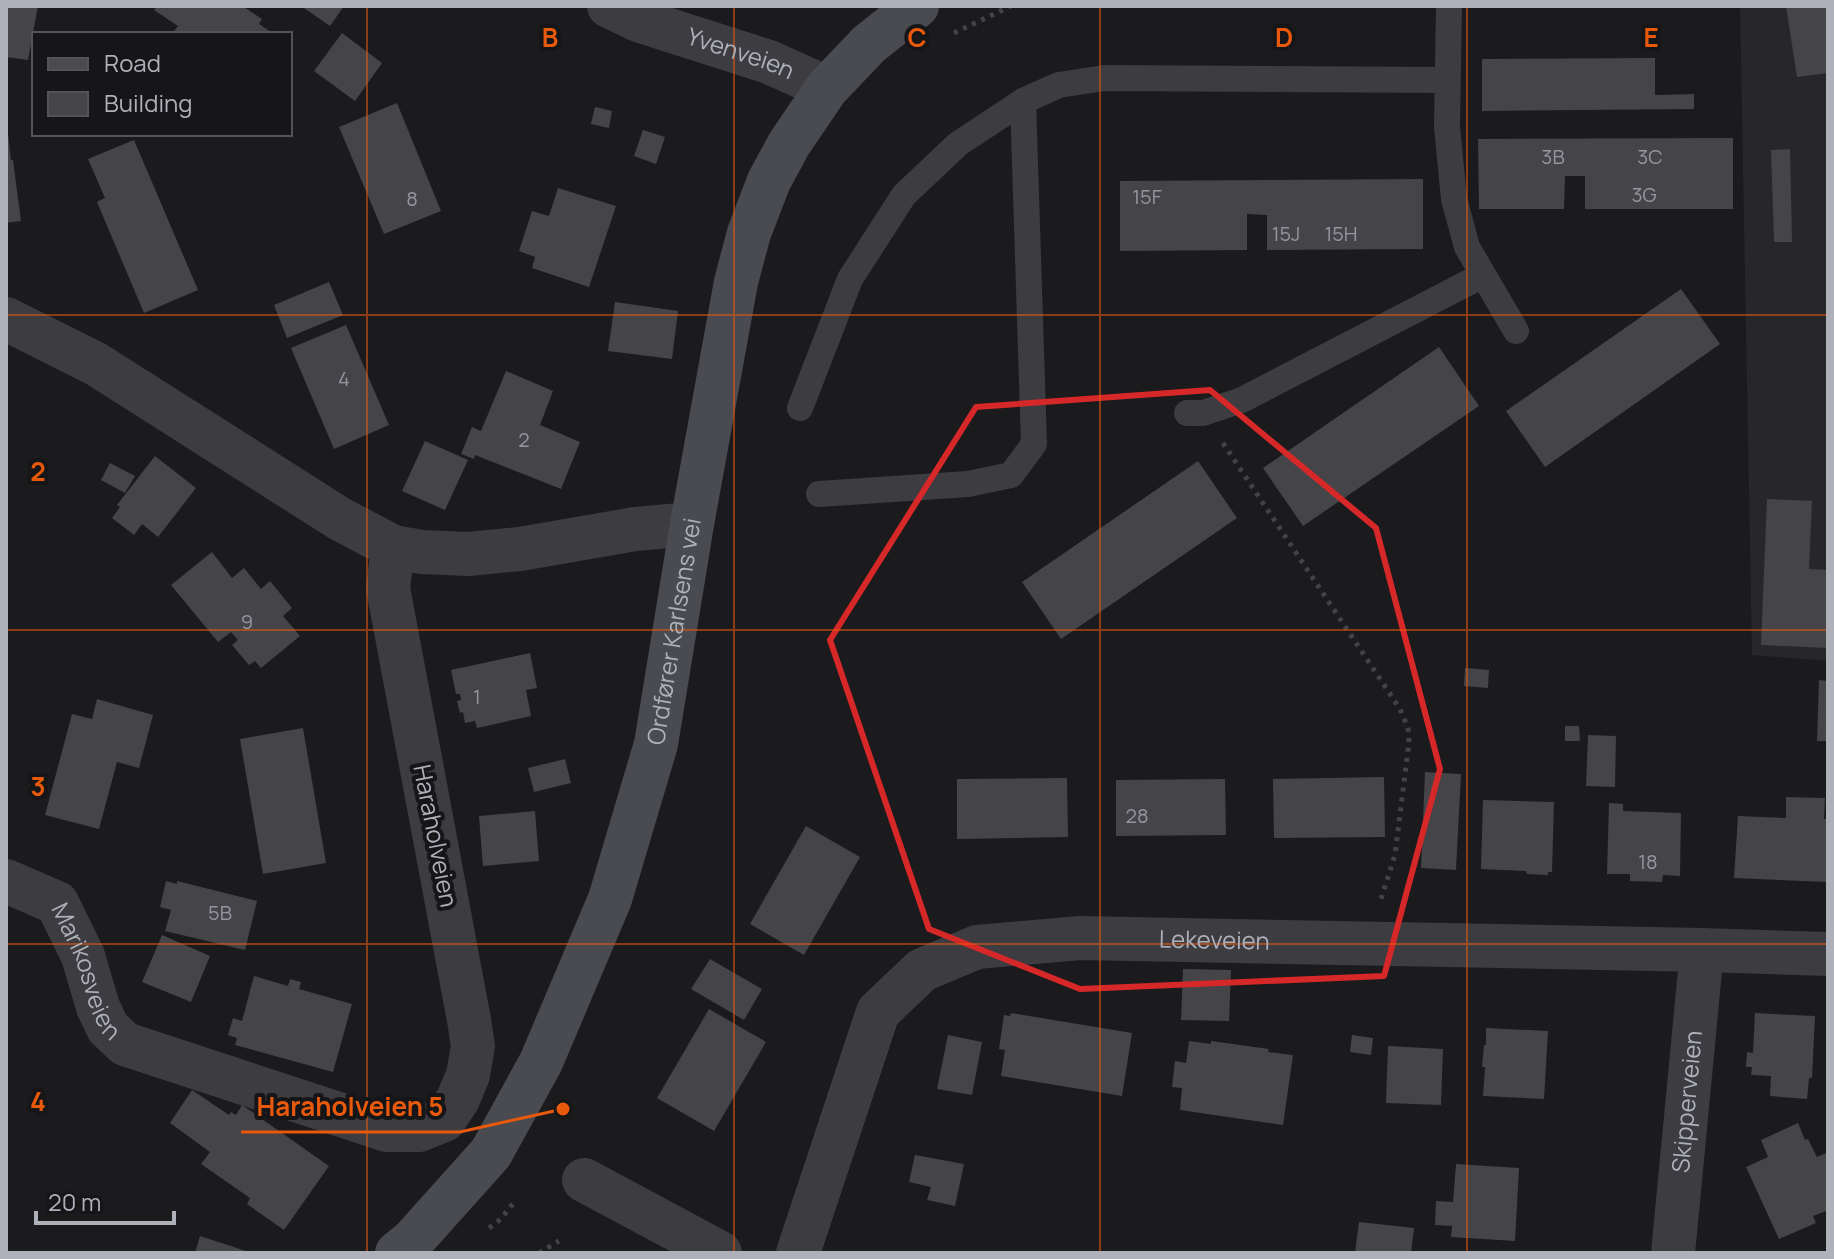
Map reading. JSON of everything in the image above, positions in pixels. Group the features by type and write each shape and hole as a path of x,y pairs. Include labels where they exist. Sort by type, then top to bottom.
{"street":[{"name":"Yvenveien","path":"609,6 638,20 769,62 827,88"},
{"name":"Ordfører Karlsens vei","path":"397,1253 413,1240 491,1153 541,1062 610,899 656,744 736,282 749,233 769,181 789,144 827,88 869,44 917,6"},
{"path":"6,319 96,364 340,519 393,547 468,554 520,549 635,529 692,524"},
{"name":"Haraholveien","path":"393,547 388,588 473,1046 468,1075 458,1099 444,1120"},
{"name":"Marikosveien","path":"6,881 57,903 83,956 98,1007 108,1028 125,1044 387,1130 419,1130 444,1120"},
{"name":"Lekeveien","path":"798,1253 878,1012 922,970 977,947 1080,938 1828,954"},
{"name":"Skipperveien","path":"1673,1253 1702,950"},
{"path":"584,1180 720,1253"}],"lane":[{"path":"1449,6 1447,127 1454,199 1467,247 1516,331"},
{"path":"800,408 850,279 904,195 958,144 1023,101 1059,85 1104,78 1448,80"},
{"path":"819,494 968,484 1011,475 1034,444 1023,101"},
{"path":"1195,413 1242,400 1483,275"}],"path":[{"path":"942,41 1011,6"},
{"path":"1195,413 1391,696 1408,728 1409,742 1395,855 1378,906 1378,944"},
{"path":"489,1228 501,1219 519,1194"},
{"path":"539,1253 559,1241"}],"highlighted area":[{"path":"1210,390 1376,528 1440,769 1384,976 1080,989 929,929 830,640 976,407"}],"shaded area":[{"path":"1740,6 1828,6 1828,661 1752,655"}],"building":[{"path":"6,6 38,6 28,60 6,57"},
{"path":"157,6 242,6 262,19 259,24 271,32 174,32 178,26 154,10"},
{"path":"301,6 344,6 330,26"},
{"path":"1786,6 1828,6 1828,73 1797,77"},
{"path":"342,33 382,63 355,101 314,71"},
{"path":"1655,58 1655,95 1694,94 1694,109 1482,111 1482,59"},
{"path":"397,103 441,211 384,234 339,127"},
{"path":"595,107 612,111 609,128 591,124"},
{"path":"643,130 665,137 656,164 634,156"},
{"path":"6,133 21,221 6,223"},
{"path":"1733,138 1733,209 1585,209 1585,176 1565,176 1564,209 1479,209 1478,139"},
{"path":"134,140 198,290 144,313 97,202 105,198 88,159"},
{"path":"1790,149 1792,242 1774,242 1771,150"},
{"path":"1423,179 1423,249 1267,250 1267,215 1247,214 1247,250 1120,251 1120,181"},
{"path":"558,188 616,206 589,287 532,268 535,257 519,251 532,211 549,216"},
{"path":"329,282 343,315 287,338 274,305"},
{"path":"1681,289 1720,344 1545,467 1506,411"},
{"path":"615,302 678,311 672,359 608,351"},
{"path":"346,325 389,425 334,449 291,348"},
{"path":"1439,347 1479,406 1303,526 1263,468"},
{"path":"506,371 553,391 540,425 580,442 561,489 475,455 474,459 461,454 472,427 481,431"},
{"path":"425,441 468,460 445,510 402,491"},
{"path":"155,456 196,488 158,537 142,524 134,535 112,518 120,507 117,505"},
{"path":"1198,461 1237,518 1061,639 1022,582"},
{"path":"110,463 135,476 125,493 101,480"},
{"path":"1767,499 1812,501 1809,569 1828,570 1828,648 1761,645"},
{"path":"212,552 232,578 244,568 261,589 270,581 292,608 283,616 300,636 261,668 255,661 249,665 232,645 238,640 231,632 218,642 171,585"},
{"path":"530,653 537,688 526,690 531,716 477,728 475,721 465,723 457,701 461,700 460,694 456,694 451,670"},
{"path":"1465,668 1489,670 1488,688 1464,686"},
{"path":"1819,680 1828,681 1828,741 1817,741"},
{"path":"97,699 153,715 139,768 117,762 99,829 45,815 72,714 92,719"},
{"path":"1565,726 1579,726 1580,741 1565,741"},
{"path":"303,728 326,863 263,874 240,739"},
{"path":"1588,735 1616,736 1615,787 1586,786"},
{"path":"565,759 571,783 534,792 528,768"},
{"path":"1425,772 1461,774 1456,870 1421,868"},
{"path":"1384,777 1385,837 1274,838 1273,779"},
{"path":"1067,778 1068,837 957,839 957,779"},
{"path":"1225,779 1226,835 1116,836 1116,780"},
{"path":"1786,797 1825,798 1824,819 1828,819 1826,882 1734,878 1738,816 1786,818"},
{"path":"1483,800 1554,802 1552,872 1548,875 1481,869"},
{"path":"1609,803 1623,804 1623,811 1681,813 1680,876 1663,875 1662,882 1630,881 1630,874 1607,874"},
{"path":"535,811 539,861 483,866 479,816"},
{"path":"806,826 860,857 804,955 750,924"},
{"path":"166,881 257,901 245,950 165,931 171,910 160,907"},
{"path":"162,935 210,956 191,1002 142,982"},
{"path":"710,959 762,989 744,1020 691,989"},
{"path":"1183,969 1231,970 1229,1021 1181,1020"},
{"path":"254,976 288,986 290,979 301,982 299,989 352,1004 333,1072 235,1045 237,1038 228,1035 233,1018 242,1021"},
{"path":"709,1009 766,1042 714,1131 657,1098"},
{"path":"1011,1013 1132,1033 1122,1096 1001,1076 1005,1050 999,1049 1004,1015 1010,1016"},
{"path":"1755,1013 1815,1016 1812,1078 1809,1078 1807,1099 1770,1096 1771,1076 1751,1075 1752,1067 1746,1067 1747,1052 1753,1053"},
{"path":"1486,1028 1548,1031 1544,1099 1483,1096"},
{"path":"948,1035 982,1042 972,1095 937,1089"},
{"path":"1352,1035 1373,1038 1371,1055 1350,1052"},
{"path":"1189,1041 1211,1044 1211,1041 1293,1055 1283,1125 1180,1110 1182,1088 1172,1087 1175,1061 1186,1063"},
{"path":"1388,1046 1443,1049 1441,1105 1386,1103"},
{"path":"192,1090 229,1115 231,1112 236,1115 242,1105 329,1166 284,1230 247,1204 250,1198 201,1164 210,1152 170,1123"},
{"path":"1798,1123 1817,1157 1828,1152 1828,1217 1826,1211 1813,1216 1816,1223 1779,1239 1746,1167 1768,1157 1761,1140"},
{"path":"915,1155 964,1164 955,1206 927,1200 931,1187 909,1182"},
{"path":"1456,1164 1519,1168 1515,1241 1451,1237 1452,1226 1435,1225 1436,1201 1453,1202"},
{"path":"1359,1222 1414,1228 1411,1253 1355,1253"},
{"path":"200,1236 249,1252 249,1253 195,1253"}],"place":[{"name":"Haraholveien 5","path":"563,1109"}]}
